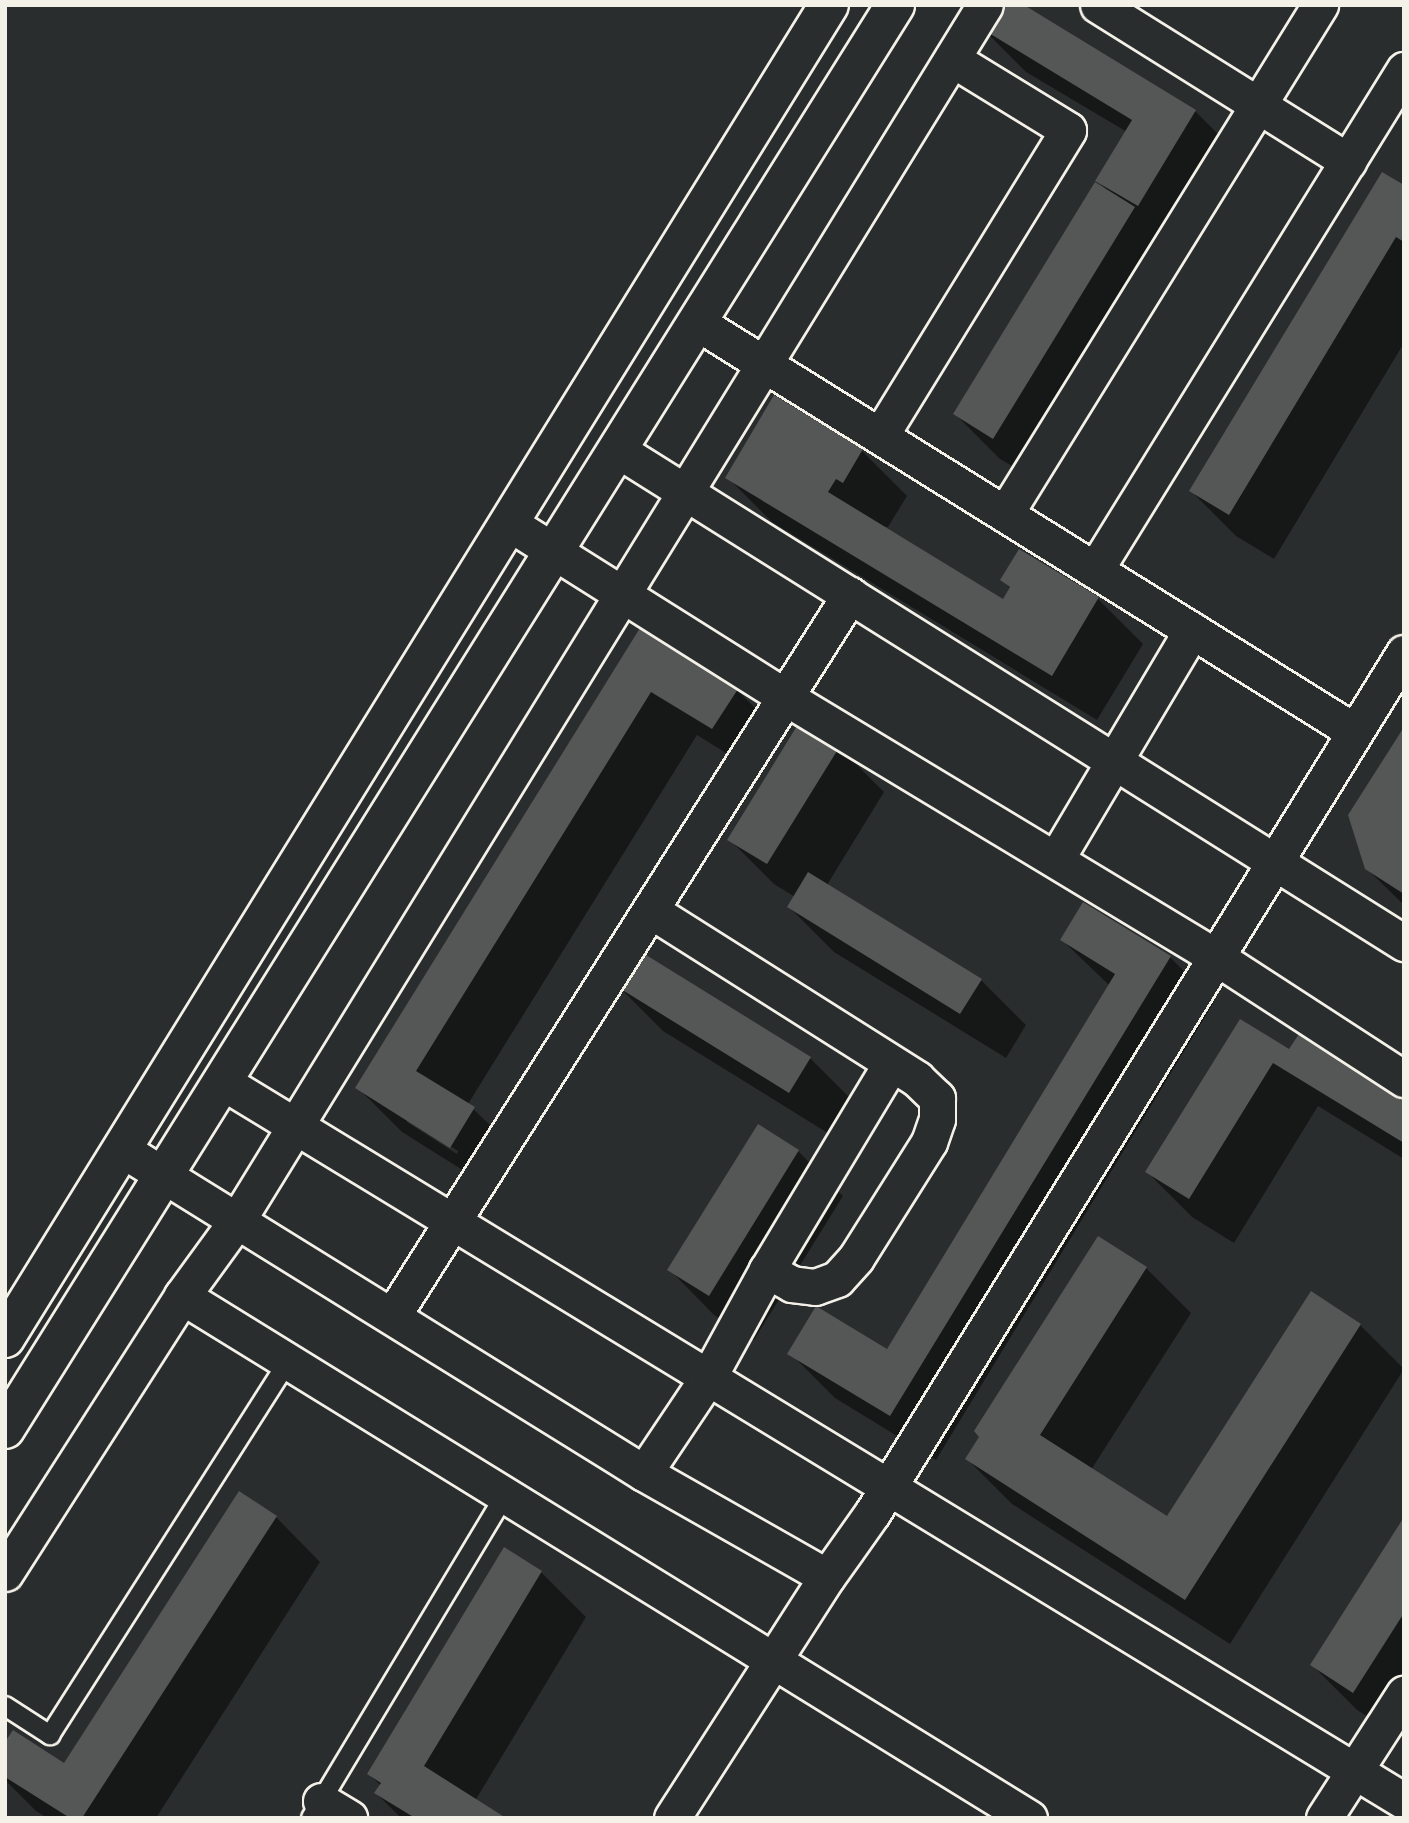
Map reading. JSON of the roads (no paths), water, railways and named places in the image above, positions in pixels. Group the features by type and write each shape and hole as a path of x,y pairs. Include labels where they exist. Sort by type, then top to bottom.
{"main road":[{"path":"5,1339 829,5"},
{"path":"5,1429 556,552 895,5"}],"street":[{"path":"5,1573 181,1296 238,1219 985,5"},
{"path":"1098,5 1348,161"},
{"path":"1005,514 1320,5"},
{"path":"880,436 1068,130 952,59"},
{"path":"1095,570 1348,161 1391,119 1404,70"},
{"path":"698,323 1355,732"},
{"path":"618,450 1404,943"},
{"path":"509,523 785,697 1216,957 1404,1079"},
{"path":"393,1315 850,595"},
{"path":"1056,859 1192,630"},
{"path":"672,1818 771,1659 888,1487 1277,863 1404,653"},
{"path":"650,910 891,1064 937,1098 937,1119 929,1142 856,1258 837,1279 815,1287 792,1284 767,1269"},
{"path":"644,1473 709,1376 767,1269 891,1064"},
{"path":"223,1082 1404,1801"},
{"path":"123,1150 644,1473 827,1577"},
{"path":"181,1296 1029,1818"},
{"path":"1324,1818 1404,1693"}],"lane":[{"path":"5,1706 50,1735 288,1361"},
{"path":"327,1812 505,1495"}]}
